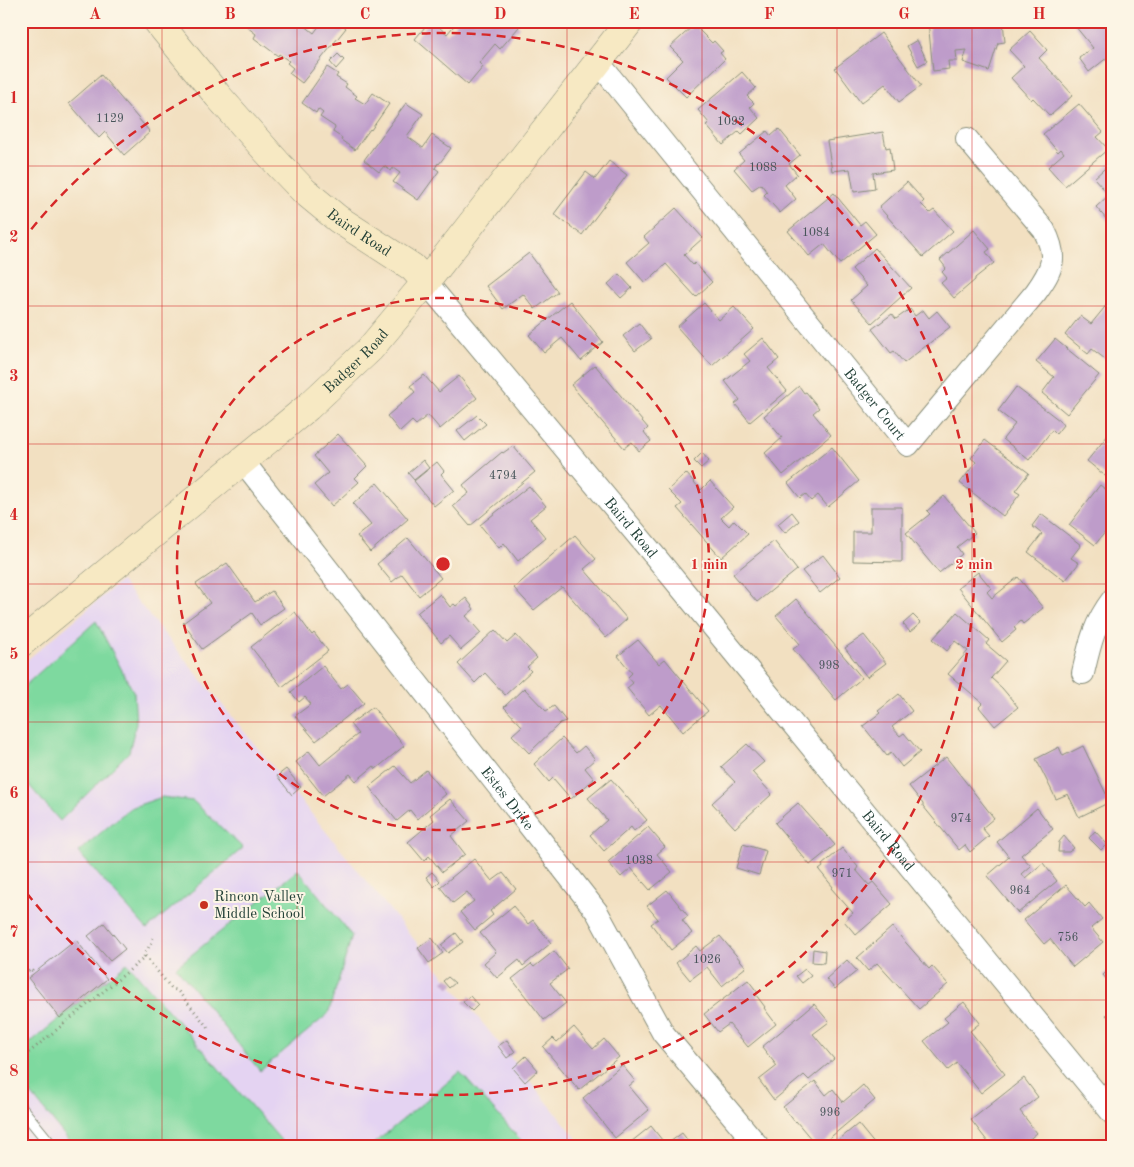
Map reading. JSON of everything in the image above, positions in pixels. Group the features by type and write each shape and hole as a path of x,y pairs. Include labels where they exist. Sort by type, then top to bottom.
{"street":[{"name":"Baird Road","path":"157,21 218,96 304,191 338,219 412,267 426,282 654,555 1113,1114"},
{"name":"Badger Road","path":"21,643 308,407 370,350 426,282 630,21"},
{"name":"Badger Court","path":"598,62 908,445 1036,292 1051,268 1053,256 1051,242 1044,230 967,139"},
{"name":"Estes Drive","path":"242,460 596,912 662,1033 758,1146"},
{"path":"1083,673 1096,624 1113,599"}],"lane":[{"path":"21,1108 52,1146"}],"path":[{"path":"21,1059 143,959 154,936"},
{"path":"145,956 172,989 177,990 210,1030"},
{"path":"21,978 32,969 34,973"}],"shaded area":[{"name":"Rincon Valley Middle School","path":"121,581 583,1146 21,1146 21,665"}],"green space":[{"path":"96,621 134,693 136,723 129,752 60,821 21,776 21,689"},
{"path":"162,797 193,801 243,848 147,929 78,852 130,808"},
{"path":"298,870 352,936 328,1014 260,1071 176,967"},
{"path":"127,963 286,1146 73,1146 21,1081 21,1050"},
{"path":"460,1072 526,1146 371,1146"}],"building":[{"path":"251,21 299,21 314,33 323,21 338,21 346,28 302,83 289,73 293,68 287,63 289,61 279,54 278,56 254,38 256,34 247,27"},
{"path":"430,21 447,34 458,21 513,21 519,27 500,49 495,44 479,63 483,67 468,85 415,39"},
{"path":"760,21 775,21 768,29"},
{"path":"928,21 1003,21 1005,42 998,43 989,71 963,62 967,50 956,51 957,61 948,61 949,69 933,71"},
{"path":"1071,21 1113,21 1113,53 1089,72 1079,58 1093,48"},
{"path":"694,25 712,43 714,41 723,51 720,53 725,59 686,97 666,77 683,60 670,47"},
{"path":"1030,31 1047,50 1039,58 1073,95 1050,116 1033,98 1031,100 1011,78 1024,66 1009,50"},
{"path":"881,33 921,86 899,102 885,84 861,103 835,68"},
{"path":"917,40 927,61 918,66 907,46"},
{"path":"338,54 344,60 336,69 330,62"},
{"path":"327,67 338,74 336,77 347,84 345,87 357,96 355,98 365,104 373,93 389,104 355,150 333,132 335,127 320,117 323,113 318,109 316,113 302,103"},
{"path":"742,72 756,88 747,96 754,103 750,107 759,118 742,134 739,131 723,145 706,125 709,123 698,110"},
{"path":"101,75 150,132 124,155 105,132 99,138 69,103"},
{"path":"406,103 423,114 407,136 423,148 432,135 451,148 438,163 435,168 439,171 418,200 393,182 400,173 393,168 391,171 384,166 379,172 364,160"},
{"path":"1079,104 1103,132 1097,137 1108,149 1065,186 1048,167 1064,153 1061,149 1058,152 1043,134"},
{"path":"779,129 800,155 789,164 797,174 785,185 796,199 780,213 764,195 767,192 761,184 752,190 734,169 744,160 739,154 767,131 771,136"},
{"path":"883,132 886,148 890,147 893,170 873,173 875,189 854,192 850,169 832,171 827,141"},
{"path":"609,161 627,175 582,235 554,214 586,172 595,179"},
{"path":"1113,161 1113,227 1096,207 1109,195 1094,178"},
{"path":"907,182 924,201 921,204 930,213 934,210 953,231 923,257 879,207"},
{"path":"834,193 860,225 865,221 876,234 840,264 824,244 809,256 788,231"},
{"path":"676,208 703,238 684,255 693,265 695,263 712,282 696,297 666,264 645,283 627,262 649,243 644,237"},
{"path":"974,230 990,249 986,252 994,263 954,298 941,283 947,278 942,272 946,268 940,260"},
{"path":"875,248 911,288 872,323 851,300 867,286 852,269"},
{"path":"529,253 558,292 535,309 523,294 503,309 486,286"},
{"path":"619,274 632,288 621,298 608,284"},
{"path":"570,301 603,342 581,361 562,338 544,353 529,335"},
{"path":"1109,302 1113,305 1113,365 1092,349 1088,354 1065,335 1080,316 1091,324"},
{"path":"704,303 719,320 734,307 754,329 712,366 677,327"},
{"path":"910,309 915,316 923,310 929,318 937,311 950,327 904,363 894,351 891,353 872,329 892,314 896,319"},
{"path":"639,323 651,339 635,351 623,336"},
{"path":"763,338 779,359 768,368 787,391 750,422 735,404 740,400 725,381 750,361 744,354"},
{"path":"1055,339 1099,375 1067,414 1042,393 1054,377 1036,362"},
{"path":"595,365 648,428 644,432 651,441 639,451 632,442 624,448 571,385"},
{"path":"424,375 439,392 459,376 477,398 440,429 428,415 416,425 412,421 400,432 387,416 415,392 410,386"},
{"path":"799,386 819,408 813,413 831,435 783,475 765,453 782,438 764,416"},
{"path":"1016,387 1063,425 1056,434 1052,430 1029,460 1003,439 1015,424 998,411"},
{"path":"477,415 486,424 465,441 457,431"},
{"path":"1113,429 1113,475 1109,479 1087,461"},
{"path":"338,434 367,466 355,478 359,482 332,506 314,485 328,473 314,456"},
{"path":"985,440 1029,473 1015,491 1020,494 1003,516 960,483 976,462 971,458"},
{"path":"513,446 535,472 470,526 453,506 469,493 463,485 502,452"},
{"path":"832,447 859,481 828,507 818,495 811,501 805,494 800,498 788,483"},
{"path":"702,453 709,461 701,468 694,461"},
{"path":"423,460 429,468 414,480 408,473"},
{"path":"437,462 444,471 441,474 454,490 434,506 414,481"},
{"path":"686,473 701,490 710,481 733,507 721,518 729,526 734,520 748,534 721,558 677,508 682,504 668,490"},
{"path":"377,483 408,519 370,552 357,536 371,525 353,504"},
{"path":"1100,485 1113,495 1113,513 1110,517 1113,518 1113,522 1095,545 1069,525"},
{"path":"529,486 546,506 530,519 546,538 518,561 504,543 499,548 480,525"},
{"path":"944,496 975,533 957,547 962,554 939,573 906,533 930,514 927,511"},
{"path":"871,507 902,507 902,562 853,561 853,532 871,532"},
{"path":"792,512 799,521 785,533 778,524"},
{"path":"1041,514 1081,545 1071,558 1079,563 1065,581 1028,552 1042,534 1032,526"},
{"path":"575,535 596,559 584,569 627,619 606,638 562,587 534,610 514,588"},
{"path":"408,538 441,578 419,596 402,574 392,582 377,564"},
{"path":"774,541 797,570 757,602 733,574"},
{"path":"823,555 840,577 820,593 802,571"},
{"path":"227,563 255,602 272,591 284,608 260,625 252,613 202,649 183,623 210,603 196,584"},
{"path":"978,572 991,588 987,592 992,598 1018,577 1043,608 1023,624 1021,621 1014,627 1016,630 1002,642 958,588"},
{"path":"440,594 450,607 454,604 456,606 466,598 474,609 466,616 481,633 461,650 449,636 441,643 417,613"},
{"path":"796,599 862,678 836,700 793,649 800,644 776,616"},
{"path":"295,612 312,635 314,633 328,651 282,687 251,647"},
{"path":"957,612 989,640 986,644 1006,661 991,678 1018,707 995,726 979,707 983,703 948,674 968,651 955,641 947,651 933,639"},
{"path":"913,615 921,623 910,632 903,624"},
{"path":"495,630 507,643 516,635 537,658 527,667 531,671 505,695 485,673 475,683 458,664"},
{"path":"864,635 886,663 867,677 845,648"},
{"path":"638,640 659,664 665,659 708,711 683,732 661,705 649,715 627,688 633,683 628,677 632,673 618,656"},
{"path":"323,666 341,689 348,684 364,703 316,741 295,716 311,704 305,697 299,702 291,692"},
{"path":"524,688 546,711 554,706 566,721 560,723 529,753 512,735 522,726 504,707"},
{"path":"899,694 912,711 892,727 900,736 904,733 920,752 902,767 891,753 887,756 863,726 880,713 878,711"},
{"path":"373,707 404,746 376,769 374,766 356,781 350,774 323,796 296,762 309,751 320,765 358,734 350,724"},
{"path":"562,738 576,753 584,746 595,759 585,768 594,779 571,799 553,778 549,782 534,764"},
{"path":"747,744 764,762 752,772 772,794 735,828 712,803 735,782 721,767"},
{"path":"1083,746 1110,802 1079,817 1068,794 1056,799 1036,759 1059,747 1063,756"},
{"path":"1113,749 1113,765 1105,755"},
{"path":"946,757 994,818 982,828 989,836 970,852 965,845 959,850 909,786"},
{"path":"395,766 410,783 426,770 446,794 417,819 410,810 397,821 369,787"},
{"path":"286,769 301,787 292,795 277,776"},
{"path":"611,779 647,820 634,831 631,827 604,851 590,835 607,820 588,798"},
{"path":"450,799 469,821 451,836 465,854 442,872 429,856 424,861 408,842 434,820 430,815"},
{"path":"798,803 835,845 810,865 775,823"},
{"path":"1037,808 1053,829 1021,855 1031,866 1022,874 1025,878 1043,863 1057,881 1018,913 987,876 1009,857 997,842"},
{"path":"648,827 665,847 657,854 672,872 650,890 631,868 621,877 608,862"},
{"path":"1095,831 1107,844 1101,850 1089,838"},
{"path":"1064,836 1074,848 1069,852 1058,852 1059,842"},
{"path":"743,844 766,851 759,875 736,868"},
{"path":"842,848 858,867 856,870 869,885 873,882 892,904 856,935 844,921 853,913 831,888 833,887 819,870 823,867 822,865"},
{"path":"474,859 492,881 503,873 516,889 490,911 493,915 475,930 460,912 474,901 467,892 453,903 440,887"},
{"path":"432,872 440,881 434,887 426,877"},
{"path":"1066,885 1085,907 1089,903 1102,919 1091,928 1103,942 1073,967 1050,939 1044,944 1024,920"},
{"path":"667,890 688,916 682,920 692,933 671,950 651,924 658,919 647,906"},
{"path":"513,906 528,924 533,920 551,943 523,966 519,960 497,978 484,963 496,952 480,933"},
{"path":"104,923 125,949 110,961 88,936"},
{"path":"892,927 929,969 932,966 948,984 919,1009 877,963 868,971 857,958"},
{"path":"456,933 463,942 448,953 441,945"},
{"path":"720,936 746,967 722,986 707,967 690,980 676,963 696,946 700,951"},
{"path":"432,938 443,953 429,963 418,948"},
{"path":"76,940 107,979 60,1018 28,978"},
{"path":"813,949 825,951 824,963 812,962"},
{"path":"554,951 568,969 550,983 566,1003 544,1020 512,979 531,964 534,967"},
{"path":"847,960 857,971 835,989 826,979"},
{"path":"1113,966 1113,987 1103,975"},
{"path":"805,969 811,976 802,983 796,976"},
{"path":"448,977 455,983 449,988 443,981"},
{"path":"748,980 758,993 756,995 764,1008 776,1024 748,1047 729,1024 718,1032 704,1014"},
{"path":"470,996 478,1005 472,1011 463,1002"},
{"path":"964,1002 980,1023 970,1031 1005,1074 981,1093 957,1063 948,1070 924,1041 948,1022 944,1018"},
{"path":"814,1004 829,1022 813,1034 834,1059 809,1080 804,1075 774,1100 759,1080 777,1066 762,1047"},
{"path":"1113,1010 1113,1023 1106,1015"},
{"path":"574,1027 593,1049 604,1039 619,1057 579,1090 543,1047 553,1038 557,1042"},
{"path":"507,1040 515,1052 507,1058 498,1046"},
{"path":"526,1056 538,1070 525,1082 513,1068"},
{"path":"622,1065 635,1081 629,1086 649,1110 615,1138 583,1098"},
{"path":"1024,1078 1038,1097 1020,1111 1037,1133 1021,1146 1008,1146 1006,1143 1003,1146 991,1146 971,1120"},
{"path":"815,1081 826,1095 833,1089 843,1102 863,1085 875,1100 820,1146 817,1146 783,1107"},
{"path":"858,1124 876,1146 838,1146 835,1143"},
{"path":"651,1126 666,1145 682,1133 692,1146 626,1146"},
{"path":"1043,1140 1048,1146 1036,1146"}],"place":[{"name":"Rincon Valley Middle School","path":"204,905"}]}
